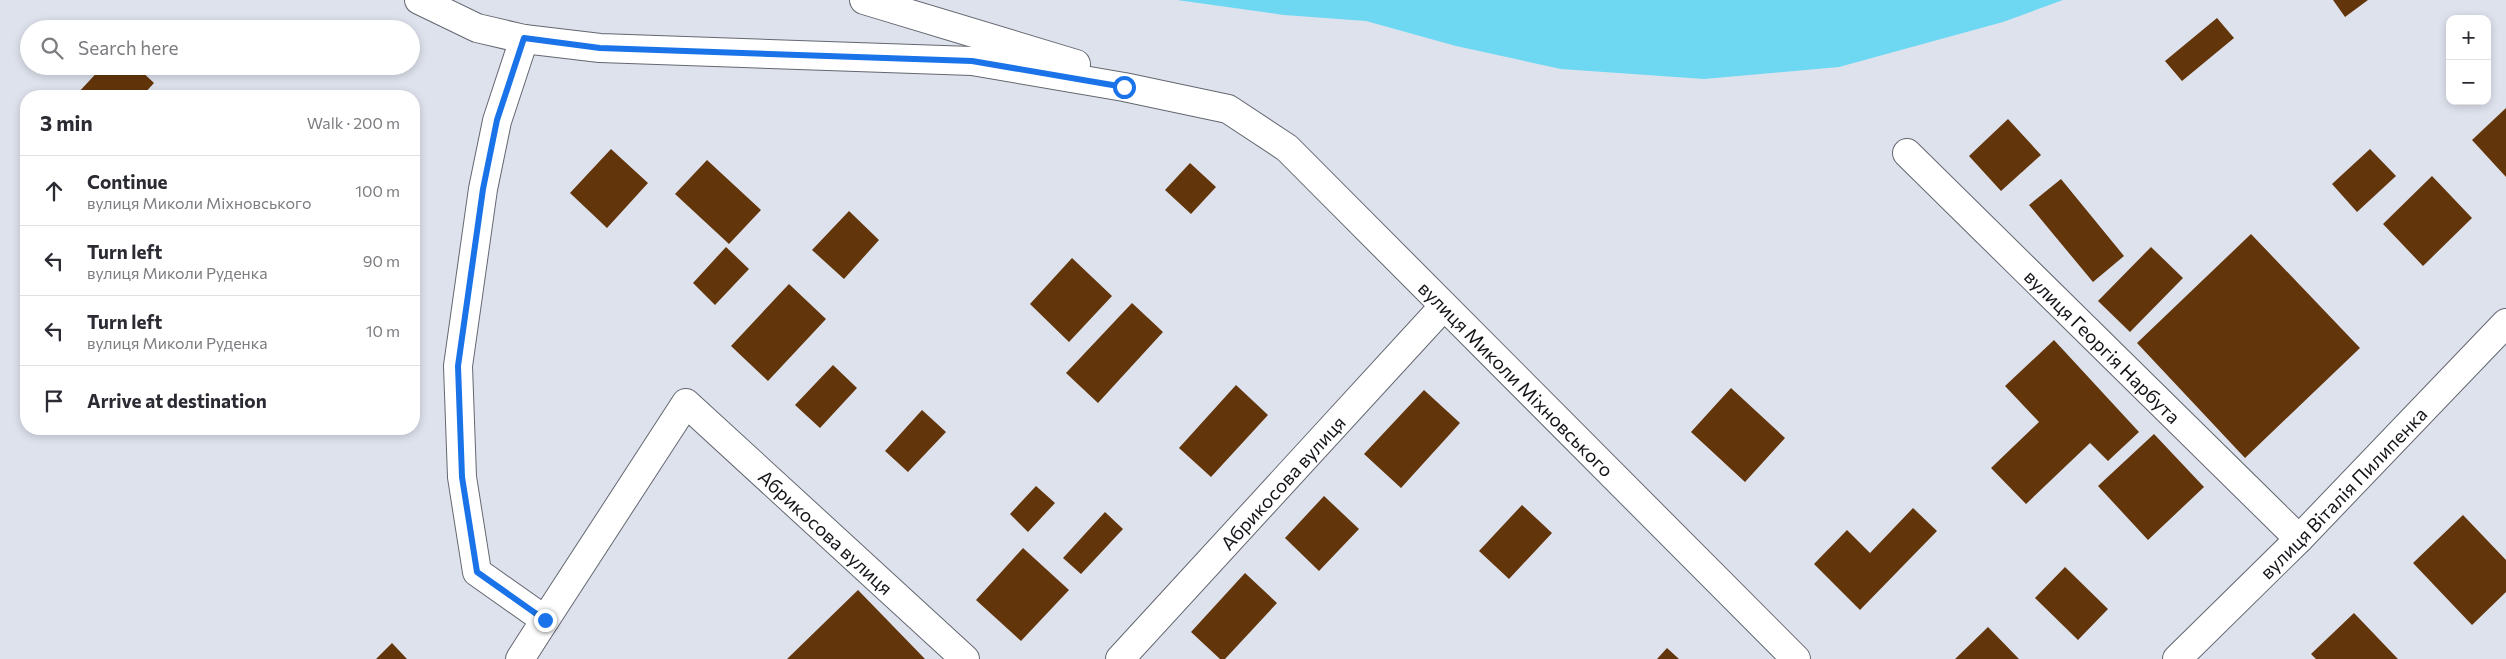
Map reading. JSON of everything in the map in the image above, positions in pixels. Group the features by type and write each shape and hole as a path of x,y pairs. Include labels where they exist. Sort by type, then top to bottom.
{"street":[{"name":"вулиця Миколи Міхновського","path":"419,0 477,28 524,38 600,48 972,61 1124,87 1228,109"},
{"name":"вулиця Миколи Міхновського","path":"864,0 1228,109 1287,148 1796,659"},
{"path":"520,659 545,620 477,572 462,477 458,366 483,189 497,120 524,38"},
{"name":"вулиця Георгія Нарбута","path":"1907,153 2299,540"},
{"name":"Абрикосова вулиця","path":"1120,659 1444,306"},
{"name":"вулиця Віталія Пилипенка","path":"2177,659 2299,540 2506,323"},
{"name":"Абрикосова вулиця","path":"545,620 686,403 965,659"}],"water":[{"path":"1177,0 2063,0 2003,22 1839,67 1704,79 1561,69 1456,46 1366,21 1284,15"}],"building":[{"path":"2333,0 2368,0 2345,17"},
{"path":"2217,18 2234,38 2182,81 2165,61"},
{"path":"95,75 146,75 154,83 148,90 81,90"},
{"path":"2506,108 2506,177 2472,140"},
{"path":"2008,119 2041,155 2001,191 1969,156"},
{"path":"611,149 648,183 607,228 570,193"},
{"path":"2370,149 2396,176 2357,212 2332,184"},
{"path":"707,160 761,210 729,244 675,194"},
{"path":"1190,163 1216,187 1191,214 1165,190"},
{"path":"2432,176 2472,218 2423,266 2383,224"},
{"path":"2061,179 2124,256 2093,282 2029,205"},
{"path":"849,211 879,240 844,279 812,250"},
{"path":"2251,234 2360,348 2245,458 2137,343"},
{"path":"726,247 749,269 715,305 693,283"},
{"path":"2151,247 2183,278 2130,332 2098,301"},
{"path":"1072,258 1112,296 1069,342 1030,304"},
{"path":"789,284 826,319 768,381 731,346"},
{"path":"1132,303 1163,332 1098,403 1066,373"},
{"path":"2054,340 2139,432 2108,461 2090,443 2026,504 1991,468 2039,422 2005,386"},
{"path":"833,365 857,388 820,428 795,405"},
{"path":"1236,385 1268,415 1211,477 1179,448"},
{"path":"1731,388 1785,438 1745,482 1691,432"},
{"path":"1424,390 1460,423 1401,488 1364,454"},
{"path":"922,410 946,432 908,472 885,451"},
{"path":"2154,434 2204,487 2148,540 2098,486"},
{"path":"1036,486 1055,503 1028,532 1010,514"},
{"path":"1324,496 1359,529 1319,571 1285,538"},
{"path":"1522,505 1552,533 1509,579 1479,551"},
{"path":"1913,508 1937,531 1860,610 1814,564 1847,530 1870,553"},
{"path":"1105,512 1123,529 1081,574 1063,558"},
{"path":"2463,515 2506,560 2506,592 2472,625 2413,563"},
{"path":"1023,548 1069,590 1021,641 976,600"},
{"path":"2065,567 2108,609 2078,640 2035,598"},
{"path":"1245,573 1277,603 1225,659 1220,659 1191,632"},
{"path":"858,590 925,659 787,659"},
{"path":"2354,613 2398,659 2316,659 2311,654"},
{"path":"1988,627 2019,659 1955,659"},
{"path":"392,643 407,659 376,659"},
{"path":"1667,648 1679,659 1657,659"}],"route":[{"path":"545,620 477,572 462,477 458,366 470,268 497,120 524,38 600,48 972,61 1124,87"}]}
